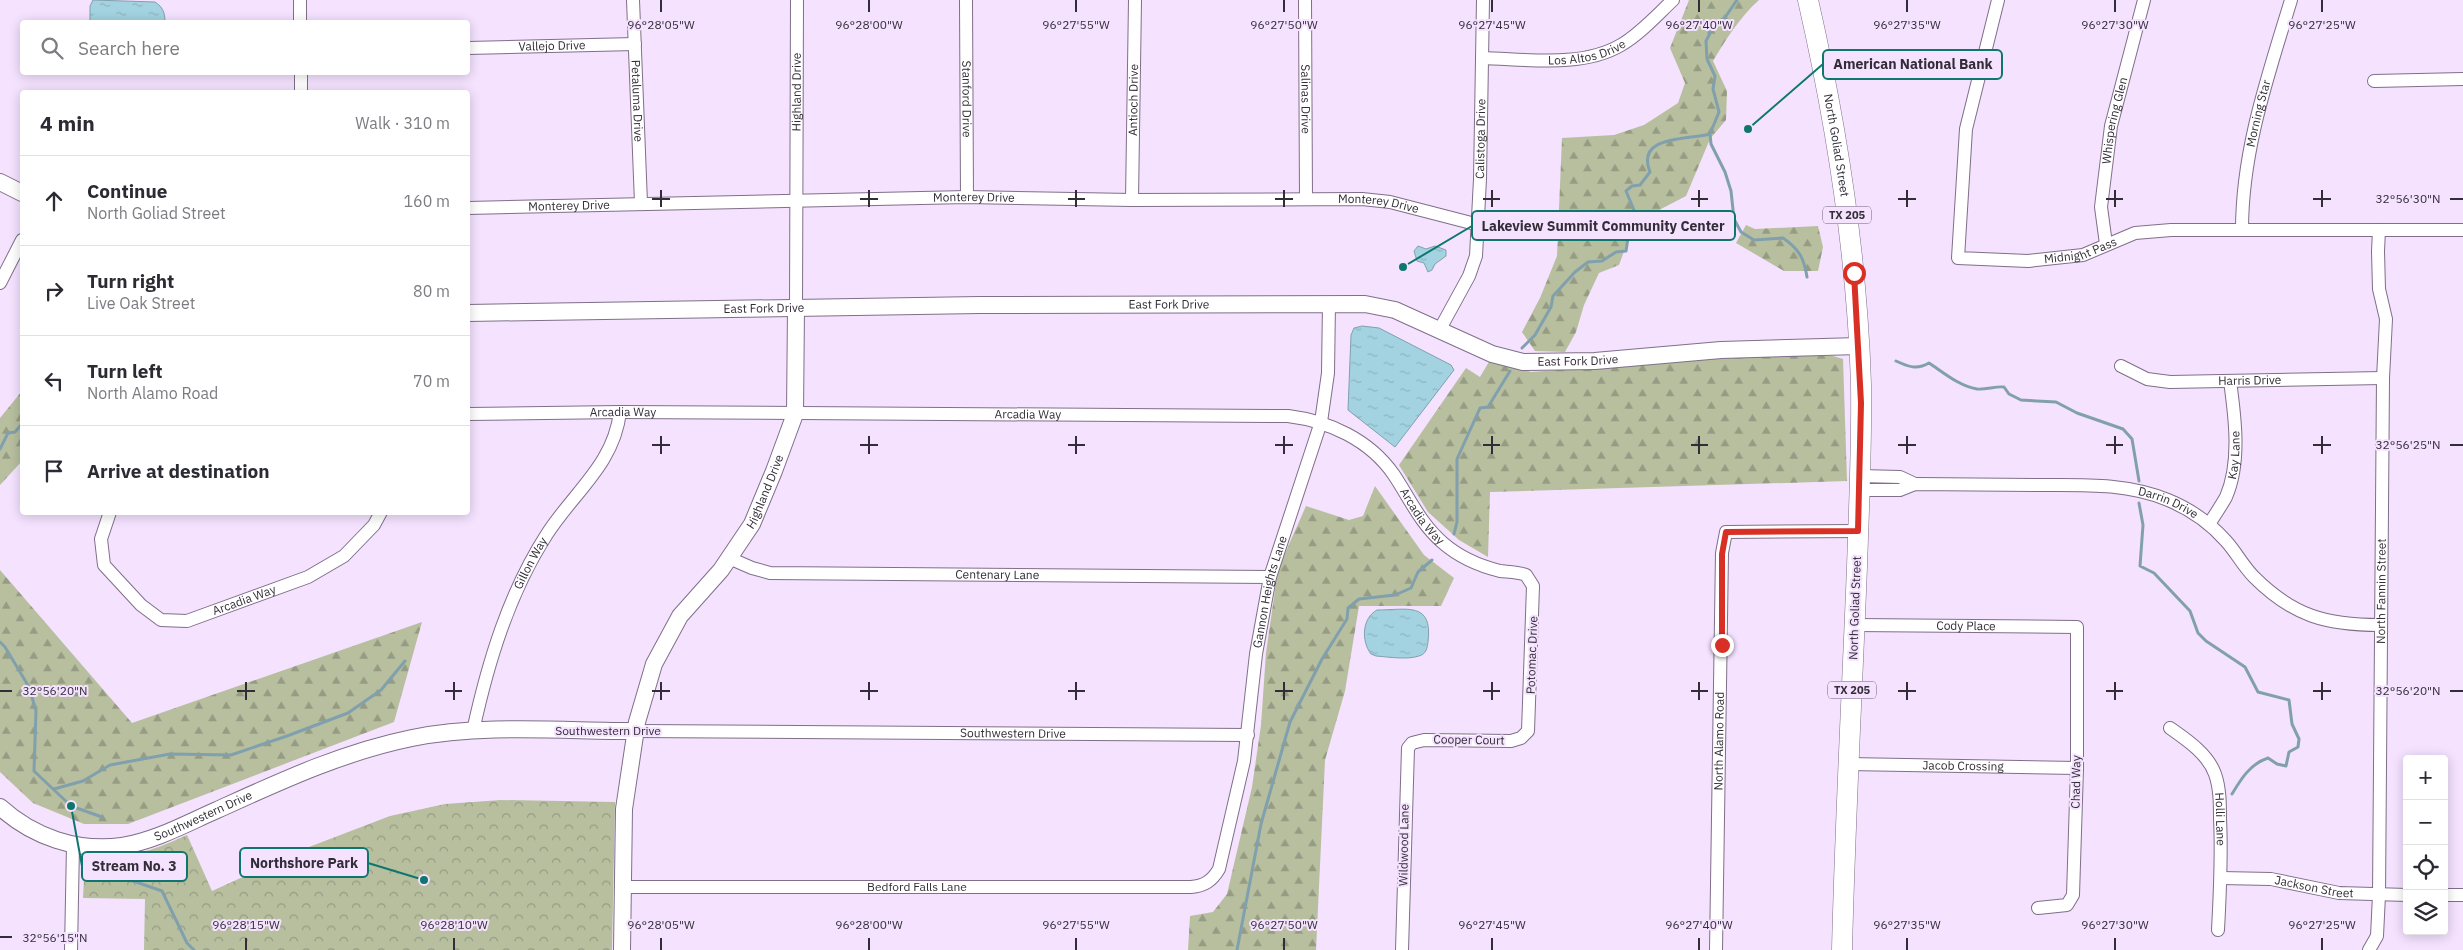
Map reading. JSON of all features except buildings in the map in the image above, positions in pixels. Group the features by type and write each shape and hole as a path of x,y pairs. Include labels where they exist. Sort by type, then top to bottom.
{"main road":[{"name":"North Goliad Street","path":"1808,0 1827,80 1842,174 1854,273 1859,346 1861,403 1860,483 1842,950"}],"street":[{"path":"300,0 300,20"},
{"name":"Petaluma Drive","path":"633,0 641,203"},
{"name":"Highland Drive","path":"622,950 625,803 634,731 654,664 680,616 729,558 752,524 796,414 797,0"},
{"name":"Stanford Drive","path":"966,0 967,197"},
{"name":"Antioch Drive","path":"1132,200 1135,0"},
{"name":"Salinas Drive","path":"1305,0 1306,198"},
{"name":"Calistoga Drive","path":"1440,329 1469,276 1476,256 1479,226 1483,0"},
{"name":"Los Altos Drive","path":"1482,58 1560,59 1598,56 1622,45 1673,0"},
{"name":"Midnight Pass","path":"1998,0 1966,129 1958,258 2028,261 2083,255 2135,233 2171,230 2463,230"},
{"name":"Whispering Glen","path":"2106,244 2101,206 2111,126 2144,0"},
{"name":"Morning Star","path":"2242,230 2242,194 2252,130 2291,0"},
{"name":"Vallejo Drive","path":"470,48 635,44"},
{"path":"301,75 301,90"},
{"path":"2374,81 2463,79"},
{"path":"0,182 20,192"},
{"name":"Monterey Drive","path":"470,208 967,197 1132,200 1362,199 1390,202 1479,226"},
{"name":"North Fannin Street","path":"2369,950 2376,936 2378,895 2383,378 2386,319 2379,289 2379,230"},
{"path":"0,283 20,244"},
{"name":"East Fork Drive","path":"470,313 1329,303 1365,304 1395,310 1492,354 1523,362 1596,361 1722,350 1859,346"},
{"name":"Gannon Heights Lane","path":"1210,880 1219,869 1242,774 1256,654 1270,577 1321,422 1328,373 1329,303"},
{"name":"Harris Drive","path":"2121,366 2147,379 2170,382 2383,378"},
{"name":"Kay Lane","path":"2209,524 2225,498 2234,462 2234,423 2230,381"},
{"name":"Arcadia Way","path":"470,414 620,412 1288,416 1321,422 1350,435 1380,458 1393,474 1414,511 1444,544 1462,556 1480,564 1526,576"},
{"name":"Gillon Way","path":"473,731 485,676 509,608 547,534 606,458 618,433 620,412"},
{"name":"Darrin Drive","path":"1860,483 1900,490 1915,484 2122,487 2168,500 2209,524 2227,541 2254,577 2284,604 2311,617 2332,623 2380,625"},
{"name":"Arcadia Way","path":"109,515 101,539 104,565 141,605 161,620 187,621 308,577 344,556 374,525 379,515"},
{"name":"North Alamo Road","path":"1716,950 1722,554 1726,532 1858,531"},
{"name":"Centenary Lane","path":"729,558 770,573 1270,577"},
{"name":"Potomac Drive","path":"1525,735 1528,731 1530,720 1533,593 1530,580 1526,576"},
{"name":"Cody Place","path":"1855,626 2077,627"},
{"name":"Chad Way","path":"2038,908 2067,905 2073,896 2077,768 2077,627"},
{"name":"Holli Lane","path":"2170,728 2192,744 2215,773 2219,795 2221,878 2218,930"},
{"name":"Southwestern Drive","path":"0,807 31,830 73,845 109,847 140,842 341,757 412,738 473,731 1248,735"},
{"name":"Cooper Court","path":"1412,743 1424,740 1511,741 1525,735"},
{"name":"Wildwood Lane","path":"1402,950 1406,754 1412,743"},
{"name":"Jacob Crossing","path":"1848,764 2077,768"},
{"path":"71,950 73,845"},
{"name":"Jackson Street","path":"2221,878 2272,879 2339,893 2403,895"},
{"name":"Bedford Falls Lane","path":"623,887 1191,887 1200,886 1210,880"},
{"path":"2448,895 2463,895"}],"green space":[{"path":"1689,0 1759,0 1739,21 1713,61 1727,91 1726,120 1710,139 1686,196 1661,209 1630,235 1619,265 1599,273 1584,305 1576,332 1565,352 1535,351 1522,332 1540,298 1557,256 1562,138 1614,135 1644,125 1678,103 1685,83 1670,48"},
{"path":"1746,225 1755,229 1818,226 1823,247 1818,271 1784,271 1736,243"},
{"path":"1753,355 1833,356 1843,359 1847,481 1490,492 1488,557 1459,540 1428,512 1399,465 1466,368 1480,377 1490,360 1531,372"},
{"path":"20,393 20,463 0,485 0,418"},
{"path":"1375,486 1424,555 1454,578 1441,606 1359,606 1345,691 1325,760 1316,950 1188,950 1190,916 1213,912 1227,894 1252,787 1261,725 1266,653 1278,569 1306,506 1349,520 1363,516"},
{"path":"0,570 132,723 422,622 394,722 128,824 84,824 33,803 0,772"},
{"path":"501,800 615,802 612,950 144,950 145,899 83,898 85,858 114,857 138,853 187,835 212,891 309,847 390,816 445,804"}],"water":[{"path":"93,0 155,2 163,10 165,20 90,20 90,6"},
{"path":"1418,246 1426,249 1435,246 1446,250 1446,256 1428,272 1424,263 1417,261 1414,251"},
{"path":"1362,326 1379,328 1451,365 1454,370 1395,447 1348,410 1351,335 1354,328"},
{"path":"1408,609 1422,614 1428,629 1428,645 1425,653 1419,656 1404,658 1371,654 1366,643 1365,630 1368,618 1377,610"}],"waterway":[{"path":"1522,348 1535,335 1551,307 1553,296 1575,272 1588,262 1602,261 1616,252 1626,251 1628,238 1639,231 1639,222 1626,191 1632,186 1640,185 1650,172 1647,160 1650,151 1666,141 1710,134 1719,112 1713,89 1715,76 1707,59 1706,41 1716,22 1724,19 1737,0"},
{"path":"1710,134 1711,144 1725,172 1731,191 1734,219 1741,232 1754,240 1783,238 1800,254 1807,277"},
{"path":"1896,361 1913,367 1929,363 1964,385 1977,389 2004,387 2009,394 2021,400 2056,402 2077,413 2123,429 2132,439 2139,481"},
{"path":"1454,534 1457,522 1457,459 1480,408 1488,407 1510,371"},
{"path":"0,449 8,433 15,432 20,426"},
{"path":"2139,503 2143,525 2140,566 2154,573 2190,611 2198,633 2206,641 2245,667 2258,692 2289,700 2292,724 2299,739 2298,747 2289,752 2286,766 2277,764 2268,758 2256,764 2232,794"},
{"path":"1237,950 1261,824 1290,722 1322,659 1347,619 1348,608 1359,599 1395,595 1411,588 1418,572 1432,560"},
{"path":"0,642 29,687 36,711 34,771 71,806 102,817"},
{"path":"54,789 83,781 110,765 170,754 231,755 287,736 348,713 381,690 405,661"},
{"path":"113,874 162,891 187,943 194,950"}],"place":[{"name":"American National Bank","path":"1748,129"},
{"name":"Lakeview Summit Community Center","path":"1403,267"},
{"name":"Stream No. 3","path":"71,806"},
{"name":"Northshore Park","path":"424,880"}],"route":[{"path":"1722,645 1722,554 1726,532 1858,531 1861,382 1854,273"}]}
